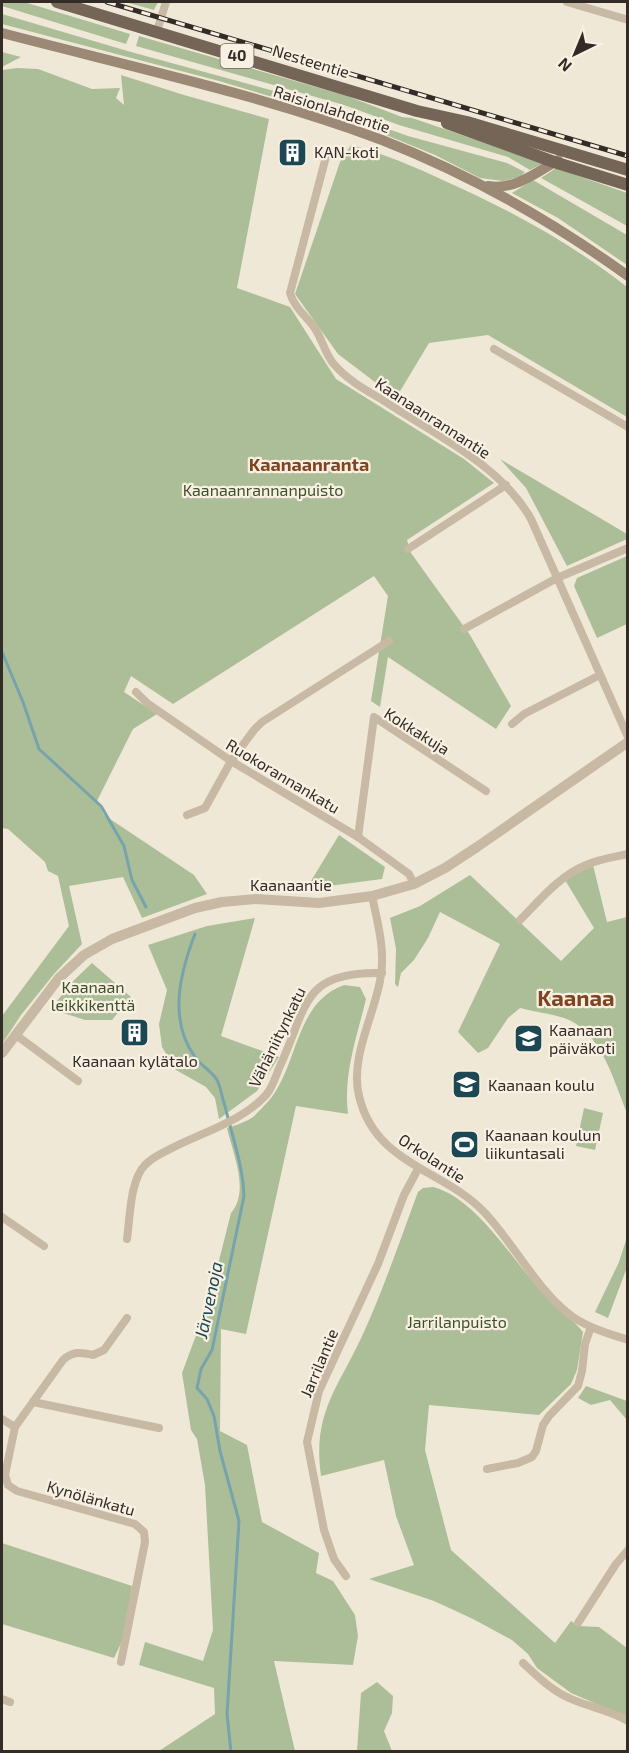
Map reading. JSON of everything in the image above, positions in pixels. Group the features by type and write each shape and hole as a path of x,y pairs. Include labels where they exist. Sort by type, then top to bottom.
{"main road":[{"name":"Nesteentie","path":"57,2 417,111 467,122 627,170"},
{"name":"Raisionlahdentie","path":"2,33 246,97 382,141 479,184 566,233 627,276"},
{"name":"Nesteentie","path":"417,111 464,131 627,185"},
{"path":"479,184 503,188 513,185 570,153"}],"street":[{"path":"157,31 166,2"},
{"path":"567,2 627,20"},
{"name":"Kaanaanrannantie","path":"327,153 290,293 295,305 315,328 334,364 353,382 474,458 506,485 526,511 627,737"},
{"path":"494,349 627,427"},
{"path":"408,549 506,485"},
{"path":"464,629 557,578 627,548"},
{"path":"188,815 205,808 231,761 262,722 388,641"},
{"path":"512,724 524,714 600,675"},
{"name":"Ruokorannankatu","path":"136,692 147,703 231,761 357,837 409,874 414,884"},
{"name":"Kokkakuja","path":"357,837 374,717 486,791"},
{"name":"Kaanaantie","path":"2,1053 59,978 84,956 112,939 195,908 222,902 256,899 319,903 372,896 414,884 445,868 477,847 627,742"},
{"path":"520,920 570,873 587,864 627,854"},
{"name":"Orkolantie","path":"372,896 382,947 382,973 358,1061 359,1095 366,1117 380,1140 418,1169 466,1197 484,1212 549,1294 573,1317 591,1327 627,1340"},
{"name":"Vähäniitynkatu","path":"127,1239 136,1178 145,1164 249,1111 268,1092 299,1017 318,986 334,978 368,972 382,973"},
{"path":"16,1035 78,1081"},
{"name":"Jarrilantie","path":"346,1576 334,1559 324,1530 307,1442 319,1391 378,1264 404,1195 418,1169"},
{"path":"2,1217 44,1246"},
{"path":"2,1419 15,1427 69,1354 79,1352 93,1355 104,1350 127,1318"},
{"path":"487,1469 518,1463 532,1457 536,1451 543,1425 578,1386 585,1344 591,1327"},
{"path":"33,1402 159,1428"},
{"name":"Kynölänkatu","path":"15,1427 5,1475 8,1485 17,1491 135,1524 144,1532 145,1542 121,1662"},
{"path":"578,1623 627,1550"},
{"path":"523,1663 543,1681 567,1697 627,1721"},
{"path":"2,1699 10,1702"}],"green space":[{"path":"2,2 24,2 130,34 126,44 2,6"},
{"path":"125,2 158,2 154,10"},
{"path":"2,14 307,100 408,136 507,163 525,172 520,177 503,181 480,178 435,155 347,119 219,81 2,24"},
{"path":"139,36 347,96 402,117 412,118 544,163 530,170 508,157 399,125 344,105 136,46"},
{"path":"2,52 21,57 2,67"},
{"name":"Kaanaanrannanpuisto","path":"38,69 92,89 120,88 116,98 124,105 121,75 269,119 237,288 290,307 336,379 464,459 494,483 407,540 411,553 470,635 511,706 496,729 388,657 380,707 371,701 388,596 374,576 173,704 131,676 124,692 157,714 133,729 97,801 104,815 194,875 207,894 142,918 123,877 69,886 82,944 21,1015 2,1044 2,1016 69,926 58,876 48,871 45,862 8,829 2,828 2,70"},
{"path":"351,145 410,165 493,204 562,242 627,287 627,417 488,335 429,343 396,398 338,354 295,294 340,162"},
{"path":"556,168 627,193 627,226 541,178"},
{"path":"533,180 627,235 627,265 558,218 512,193"},
{"path":"500,459 627,534 627,539 567,566 526,488"},
{"path":"627,556 627,624 597,638 574,586 577,578"},
{"path":"339,835 385,867 382,879 306,889"},
{"path":"593,865 607,922 627,917 627,1113 599,1048 581,1027 569,1020 520,1008 508,1018 488,1048 478,1053 458,1032 500,944 440,912 428,938 414,960 401,973 398,987 395,984 396,949 390,918 420,906 470,875 561,961 594,928 565,880"},
{"path":"255,918 221,1036 279,1057 257,1091 219,1119 215,1098 206,1087 176,1070 162,1047 159,1024 167,990 148,945 207,926"},
{"name":"Kaanaan leikkikenttä","path":"92,963 131,997 112,1020 85,1020 51,1009 71,983"},
{"path":"344,985 360,987 366,999 349,1070 348,1114 296,1106 246,1334 221,1329 220,1431 247,1445 262,1522 319,1553 316,1573 333,1581 355,1615 358,1636 353,1665 274,1661 295,1751 159,1751 215,1714 214,1688 139,1665 145,1642 203,1661 213,1630 205,1485 197,1439 191,1430 182,1373 195,1338 203,1324 231,1213 237,1204 239,1194 240,1183 236,1161 227,1128 252,1117 262,1108 283,1077 314,1007 327,994"},
{"path":"584,1108 603,1113 595,1150 576,1146"},
{"name":"Jarrilanpuisto","path":"433,1187 449,1193 480,1218 532,1281 583,1332 577,1370 571,1384 539,1415 429,1405 425,1450 451,1550 555,1643 571,1621 578,1626 599,1627 627,1648 627,1717 571,1693 537,1668 528,1654 512,1640 473,1619 434,1601 369,1579 414,1565 396,1516 384,1460 321,1476 320,1434 330,1401 371,1317 418,1192 423,1188"},
{"path":"627,1237 627,1270 608,1318 595,1312 619,1262"},
{"path":"586,1386 627,1401 627,1420 610,1400 591,1405 578,1398"},
{"path":"2,1543 132,1586 124,1637 114,1658 2,1624"},
{"path":"377,1682 393,1696 392,1713 384,1731 392,1751 357,1751 361,1693"}],"waterway":[{"path":"2,652 23,702 39,749 101,806 124,846 132,880 146,907"},
{"name":"Järvenoja","path":"195,934 181,980 179,1012 187,1043 195,1057 218,1083 239,1162 244,1196 212,1350 201,1369 197,1388 207,1399 214,1416 220,1451 239,1521 227,1714 231,1752"}],"railway":[{"path":"107,2 628,156"}],"place":[{"name":"KAN-koti","path":"293,152"},
{"name":"Kaanaan kylätalo","path":"135,1033"},
{"name":"Kaanaan päiväkoti","path":"528,1039"},
{"name":"Kaanaan koulu","path":"467,1085"},
{"name":"Kaanaan koulun liikuntasali","path":"464,1144"}],"district":[{"name":"Kaanaanranta","path":"309,465"},
{"name":"Kaanaa","path":"576,998"}]}
